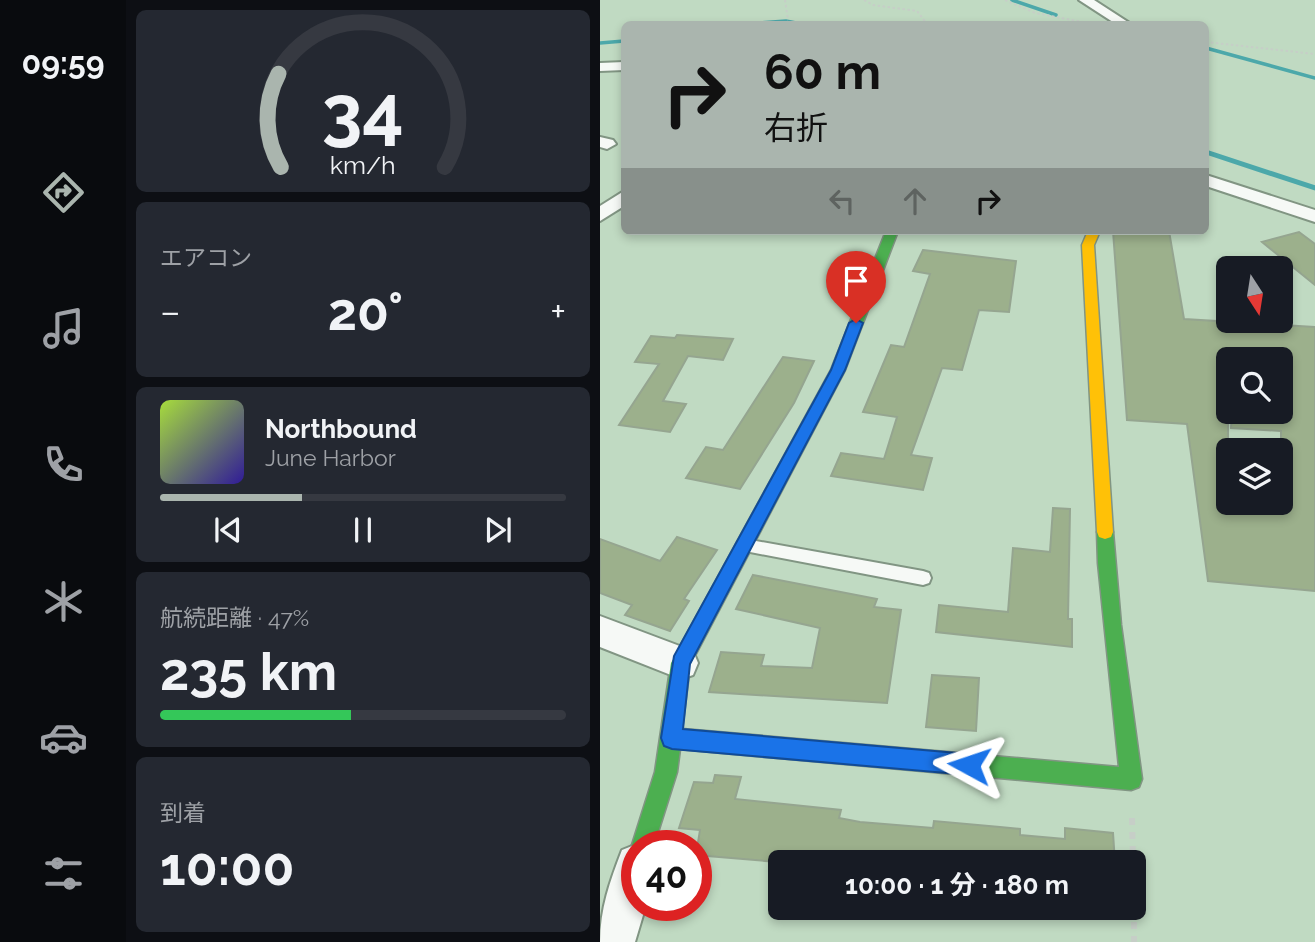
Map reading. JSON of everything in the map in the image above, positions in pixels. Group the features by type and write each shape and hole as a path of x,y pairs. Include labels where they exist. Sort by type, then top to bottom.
{"street":[{"path":"1085,0 1119,21"},
{"path":"600,67 621,66"},
{"path":"1209,181 1315,216"},
{"path":"1209,187 1228,188"},
{"path":"600,215 621,199"},
{"path":"1276,205 1315,235"},
{"path":"648,830 666,772 681,663 838,370 890,235"},
{"path":"672,738 1131,779 1119,668 1108,604 1098,377 1088,245 1092,235"},
{"path":"600,631 681,663"},
{"path":"613,942 621,916"}],"lane":[{"path":"744,545 923,578"}],"path":[{"path":"785,0 788,20"},
{"path":"864,0 874,5 917,11 925,21"},
{"path":"1005,0 1014,6 1080,21"},
{"path":"1209,42 1315,54"},
{"path":"1134,920 1134,942"}],"building":[{"path":"1299,232 1315,244 1315,285 1293,267 1293,256 1279,256 1262,242"},
{"path":"1113,235 1170,235 1184,319 1216,321 1216,333 1293,333 1293,326 1315,327 1315,591 1208,581 1187,424 1127,420","holes":["1216,347 1293,347 1293,424 1231,424 1231,428 1281,431 1281,438 1293,438 1293,515 1216,515 1216,438 1228,438 1228,424 1216,424"]},
{"path":"923,250 1016,261 1009,312 979,310 962,370 942,368 911,455 932,458 923,490 831,476 841,453 884,459 897,417 863,412 891,345 904,347 930,274 913,271"},
{"path":"677,335 733,339 723,360 688,356 663,401 686,404 670,432 619,425 659,364 635,362 651,336 675,338"},
{"path":"783,357 814,361 794,403 740,489 686,478 706,447 723,450"},
{"path":"1053,508 1070,509 1068,619 1072,619 1072,647 936,632 939,605 1008,612 1013,548 1050,552"},
{"path":"677,537 717,550 684,599 689,601 670,631 625,615 632,605 600,593 600,539 660,561"},
{"path":"753,575 877,599 874,607 901,610 887,703 709,692 721,652 764,655 761,666 812,668 820,628 736,609"},
{"path":"932,675 979,678 976,731 926,727"},
{"path":"715,775 741,777 735,799 841,810 839,818 860,822 933,828 934,821 1020,829 1020,835 1065,839 1065,828 1113,833 1114,850 768,850 768,861 712,856 712,830 679,828 694,782 713,783"}],"waterway":[{"path":"1012,0 1056,15"},
{"path":"600,43 621,41"},
{"path":"1209,49 1315,78"},
{"path":"1209,153 1315,188"}],"traffic: fast":[{"path":"648,830 666,772 681,663 838,370 890,235"},
{"path":"672,738 1131,779 1112,625 1105,532"}],"traffic: slow":[{"path":"1092,235 1088,245 1105,532"}],"route":[{"path":"856,323 838,370 681,663 672,738 969,765"}]}
